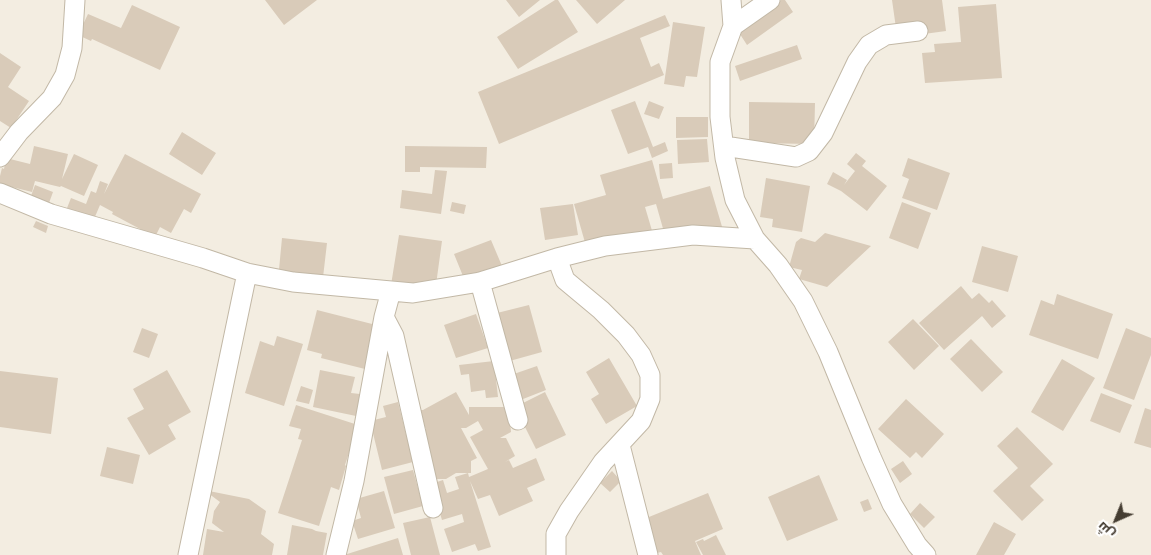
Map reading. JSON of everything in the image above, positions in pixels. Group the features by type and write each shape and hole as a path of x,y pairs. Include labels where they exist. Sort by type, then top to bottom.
{"street":[{"path":"0,157 19,132 52,98 65,76 72,48 75,0"},
{"path":"730,0 734,26 720,62 720,117 725,158 735,200 755,239 778,265 803,301 828,352 892,504 916,545 926,555"},
{"path":"734,26 770,0"},
{"path":"724,146 796,157 810,151 824,133 857,62 869,45 886,35 918,31"},
{"path":"0,193 51,214 194,255 247,273 293,282 413,293 480,282 557,258 605,246 693,235 755,239"},
{"path":"556,555 556,534 569,511 603,462 641,421 650,399 650,375 641,355 626,335 601,310 566,280 557,258"},
{"path":"188,555 247,273"},
{"path":"480,282 518,420"},
{"path":"336,555 354,482 384,317 391,291"},
{"path":"384,317 394,336 433,508"},
{"path":"620,445 648,555"}],"building":[{"path":"265,0 317,0 284,25"},
{"path":"506,0 540,0 519,17"},
{"path":"555,0 558,0 578,32 518,69 497,37"},
{"path":"576,0 625,0 597,24"},
{"path":"781,0 785,0 793,12 747,45 738,31"},
{"path":"892,0 942,0 946,31 924,34 896,28"},
{"path":"996,4 1002,78 925,83 922,53 935,52 934,44 961,42 958,7"},
{"path":"132,5 180,27 160,70 92,39 91,41 78,35 88,14 121,28"},
{"path":"665,15 670,26 640,38 651,67 659,63 664,75 499,144 478,92"},
{"path":"673,22 705,27 697,77 686,76 684,87 664,84"},
{"path":"797,45 802,59 740,81 735,66"},
{"path":"0,53 21,67 8,87 29,101 11,128 0,121"},
{"path":"635,101 653,147 665,142 668,151 652,158 648,147 628,154 611,110"},
{"path":"649,101 664,107 659,119 644,114"},
{"path":"749,102 815,103 814,144 749,143"},
{"path":"676,117 708,117 708,137 676,138"},
{"path":"182,132 216,153 202,175 169,154"},
{"path":"707,139 709,162 678,164 677,140"},
{"path":"34,146 68,154 62,179 74,154 98,165 84,196 61,186 35,181 32,192 0,184 0,176 2,168 4,169 6,158 30,164"},
{"path":"405,146 487,147 486,168 420,167 420,172 405,172"},
{"path":"856,153 866,161 862,166 887,186 867,211 841,191 827,184 833,172 847,180 844,185 855,171 847,164"},
{"path":"125,154 201,194 191,213 184,209 171,233 160,227 155,237 112,214 113,212 100,205 94,219 67,208 71,198 86,204 91,191 96,193 100,181 108,184 104,194"},
{"path":"908,158 950,173 937,210 902,198 909,179 902,176"},
{"path":"652,160 663,199 710,186 723,230 668,246 656,204 645,207 653,234 588,253 574,204 606,195 600,175"},
{"path":"672,163 673,178 660,179 659,164"},
{"path":"435,170 447,171 441,214 400,208 402,190 432,194"},
{"path":"766,178 810,186 802,232 772,227 773,219 760,217"},
{"path":"35,185 53,192 49,203 31,196"},
{"path":"452,202 466,205 464,214 450,211"},
{"path":"902,202 931,213 918,249 889,238"},
{"path":"573,204 578,235 545,240 540,208"},
{"path":"36,221 48,226 46,233 33,227"},
{"path":"825,233 871,246 827,287 799,279 802,270 789,267 796,242 801,238 815,242"},
{"path":"399,235 442,241 435,292 391,285"},
{"path":"282,238 327,243 322,286 278,280"},
{"path":"491,240 502,266 465,281 454,254"},
{"path":"982,246 1018,256 1008,292 972,282"},
{"path":"961,286 972,299 979,293 989,303 992,300 1006,316 992,328 982,316 944,350 919,323"},
{"path":"1057,294 1113,314 1098,359 1029,335 1041,300 1054,305"},
{"path":"529,305 542,352 506,362 493,314"},
{"path":"317,310 380,326 369,370 321,358 322,354 307,350"},
{"path":"476,314 488,348 456,358 444,325"},
{"path":"913,319 939,346 914,370 888,342"},
{"path":"142,328 158,334 149,358 133,352"},
{"path":"1126,328 1151,338 1151,355 1134,400 1103,388"},
{"path":"277,336 303,344 284,406 245,393 260,341 274,346"},
{"path":"971,339 1003,372 982,392 950,359"},
{"path":"609,358 637,406 606,424 591,399 599,394 586,372"},
{"path":"1062,359 1095,378 1063,431 1031,412"},
{"path":"494,361 498,397 486,398 485,390 471,392 469,374 461,375 459,365"},
{"path":"537,366 546,390 518,401 508,376"},
{"path":"167,370 191,412 168,425 176,439 149,455 127,418 144,409 133,389"},
{"path":"320,370 355,377 351,393 360,394 356,416 313,407"},
{"path":"0,371 58,378 51,434 0,427"},
{"path":"301,386 313,390 309,404 296,401"},
{"path":"456,392 469,415 469,407 504,407 510,419 511,432 500,438 506,438 515,456 505,462 509,460 513,468 536,458 545,480 527,488 533,501 499,516 490,495 478,499 470,481 491,547 478,551 475,544 452,552 444,529 464,522 462,514 442,520 431,484 443,480 447,493 459,489 455,477 468,473 456,473 446,479 436,479 426,461 420,432 426,429 417,413 417,410 423,410","holes":["478,421 483,430 470,437 488,469 469,477 468,473 471,473 471,461 477,458 461,428 466,428"]},
{"path":"545,392 566,435 536,449 515,407"},
{"path":"1101,393 1132,405 1120,433 1090,421"},
{"path":"906,399 944,434 922,458 916,452 910,458 878,429"},
{"path":"398,402 413,462 382,470 370,421 386,417 383,406"},
{"path":"296,405 358,425 339,490 331,487 319,526 278,513 302,440 298,439 301,429 289,426"},
{"path":"1145,408 1151,410 1151,448 1134,443"},
{"path":"1017,427 1053,464 1030,486 1044,500 1022,521 993,491 1018,468 997,446"},
{"path":"107,447 140,455 133,484 100,476"},
{"path":"903,461 912,474 900,483 891,469"},
{"path":"413,470 423,506 394,514 384,477"},
{"path":"612,471 621,481 610,492 600,483"},
{"path":"819,475 838,520 787,541 768,497"},
{"path":"204,490 249,499 266,511 261,534 274,544 272,555 203,555 207,529 224,532 212,523 214,511 220,502"},
{"path":"384,491 395,528 358,539 352,521 361,518 356,499"},
{"path":"708,493 723,529 695,541 701,555 663,555 661,552 657,553 644,519"},
{"path":"868,499 872,509 864,512 860,502"},
{"path":"920,503 935,517 924,528 910,514"},
{"path":"430,517 440,555 411,555 403,523"},
{"path":"994,522 1016,534 1004,555 976,555"},
{"path":"292,525 327,533 323,555 287,555"},
{"path":"716,535 726,555 703,555 696,542 703,539 704,541"},
{"path":"398,538 403,555 344,555"}]}
